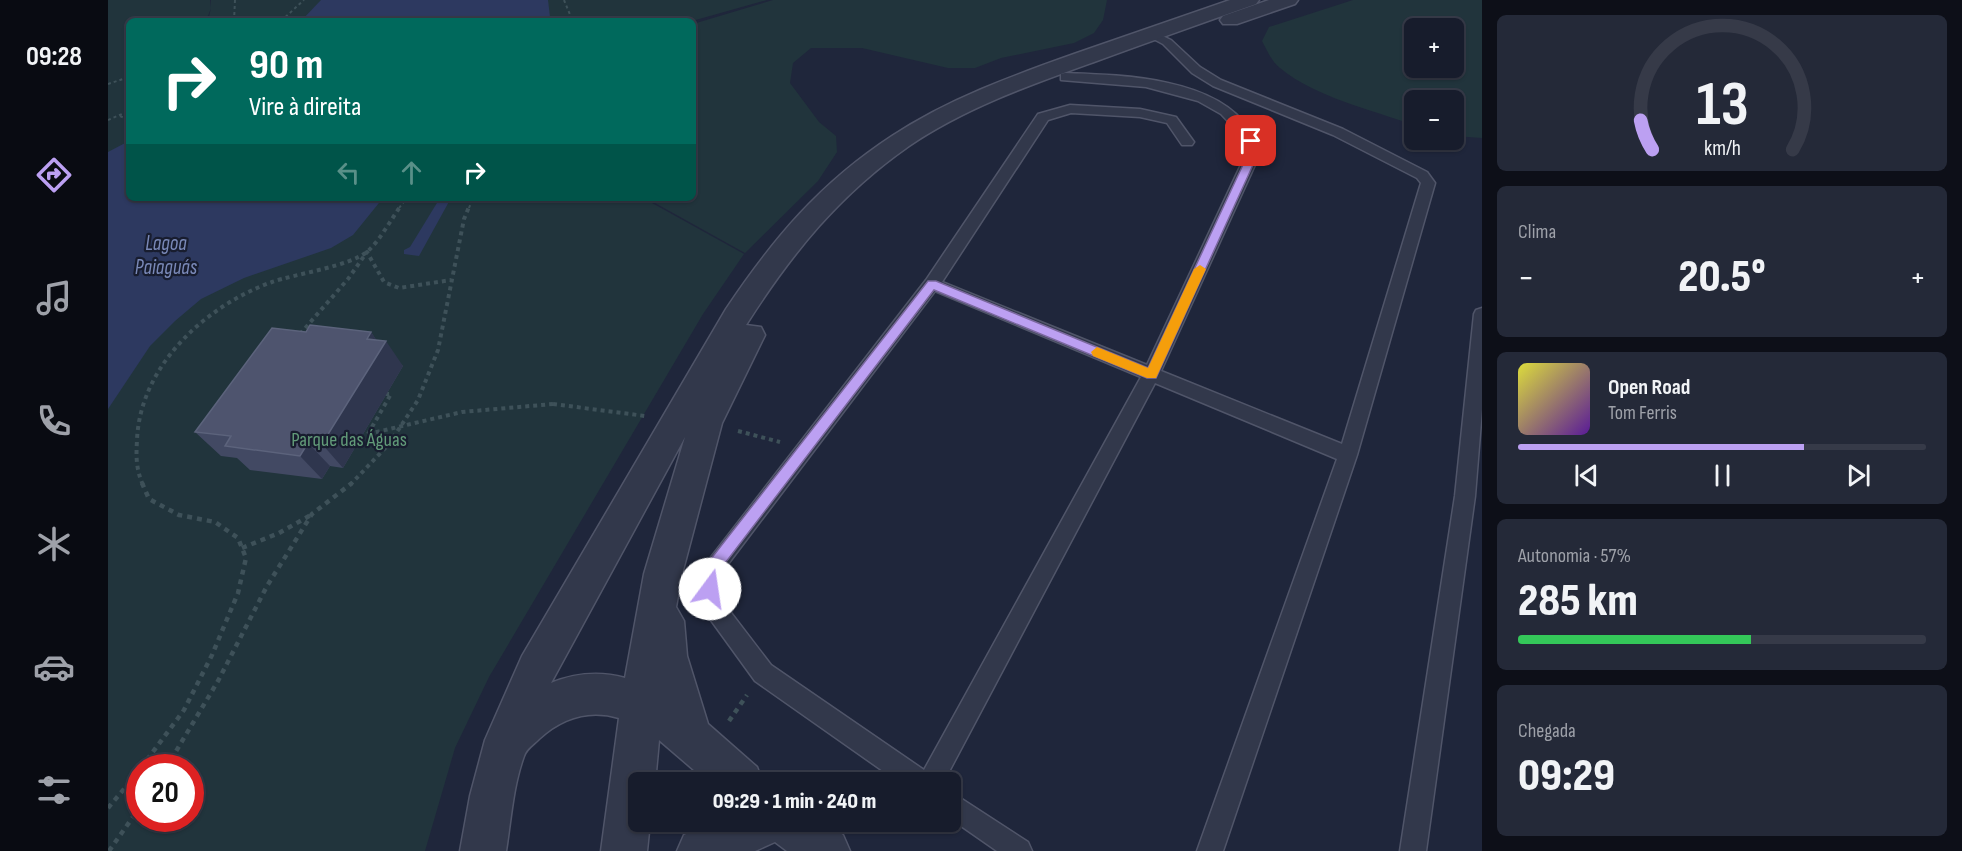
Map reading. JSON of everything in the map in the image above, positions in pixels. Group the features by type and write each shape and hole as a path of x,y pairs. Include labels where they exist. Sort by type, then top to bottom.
{"street":[{"path":"624,851 650,642 663,574 706,423 757,321 800,258 854,198 900,160 959,123 1008,99 1249,0"},
{"path":"483,851 492,796 506,740 536,670 736,317 772,262 836,192 879,156 964,105 1055,68 1287,0"},
{"path":"663,574 664,635 690,736"},
{"path":"506,740 557,701 578,695 604,695 642,704 690,736 729,772"},
{"path":"700,851 745,832"},
{"path":"800,832 828,851"}],"lane":[{"path":"1159,38 1196,70 1217,83 1361,142 1422,175 1428,183 1348,455 1210,851"},
{"path":"936,772 1151,374 1253,154 1251,141 1229,114 1185,92 1149,83 1065,77"},
{"path":"905,772 763,673 712,605 708,574 932,284 1043,117 1070,109 1140,112 1171,120 1187,142"},
{"path":"932,284 1348,455"},
{"path":"1413,851 1465,496 1482,314"},
{"path":"961,811 1019,851"}],"path":[{"path":"235,0 235,18"},
{"path":"284,18 304,0"},
{"path":"564,0 571,17"},
{"path":"108,84 126,77"},
{"path":"108,120 126,112"},
{"path":"119,115 126,118"},
{"path":"293,342 348,279 405,201"},
{"path":"242,548 279,533 312,514 355,481 389,444 418,400 438,350 464,219 472,201"},
{"path":"366,252 384,282 399,288 451,280"},
{"path":"151,754 184,710 212,655 238,593 246,558 238,538 215,522 179,515 149,499 136,469 138,420 155,376 183,338 208,316 237,297 272,282 347,261 366,252"},
{"path":"386,394 391,394 368,434 462,412 553,404 677,421"},
{"path":"706,423 804,449"},
{"path":"174,754 218,681 267,586 312,514"},
{"path":"108,808 126,786"},
{"path":"109,851 126,827"}],"green space":[{"name":"Parque das Águas","path":"108,0 210,0 211,8 207,18 126,18 126,201 648,201 744,254 703,314 489,677 455,748 425,851 108,851"},
{"path":"211,0 767,0 696,20 696,18 209,18"},
{"path":"773,0 1107,0 1103,20 1094,33 1074,43 1001,58 975,68 948,68 862,48 811,48 793,63 790,83 819,122 836,136 837,152 818,181 745,253 651,201 696,201 696,23"},
{"path":"1353,0 1482,0 1482,138 1464,137 1464,90 1404,90 1404,122 1344,102 1294,78 1277,65 1262,41 1269,27"}],"water":[{"path":"321,0 548,0 550,17 549,18 304,18"},
{"name":"Lagoa Paiaguás","path":"126,143 126,201 381,201 353,235 331,248 244,278 201,299 150,346 108,409 108,152"},
{"path":"438,201 449,201 419,256 404,254 404,250 410,247"}],"building":[{"path":"310,325 371,332 367,339 386,341 322,444 308,443 300,456 225,446 231,436 195,432 272,328 306,332"}],"slow traffic":[{"path":"1097,352 1151,374 1200,269"}],"route":[{"path":"710,589 708,574 932,284 1151,374 1253,154 1251,141"}]}
